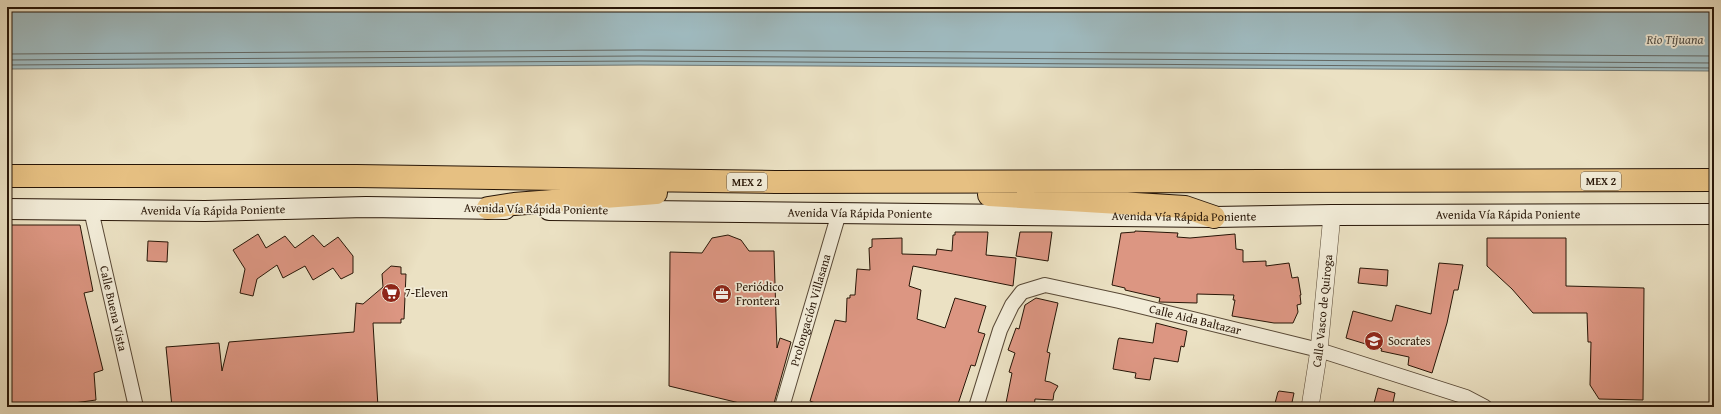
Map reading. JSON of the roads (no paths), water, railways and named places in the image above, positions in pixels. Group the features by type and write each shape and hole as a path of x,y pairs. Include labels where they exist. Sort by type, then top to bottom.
{"highway":[{"name":"MEX 2","path":"7,176 357,176 775,182 1495,182 1714,180"},
{"path":"488,208 514,204 738,187 775,182"},
{"path":"843,182 871,188 1184,207 1214,217"}],"main road":[{"name":"Avenida Vía Rápida Poniente","path":"7,209 206,211 366,207 1214,217 1332,214 1714,214"}],"street":[{"name":"Calle Buena Vista","path":"91,210 136,407"},
{"name":"Prolongación Villasana","path":"782,407 839,213"},
{"name":"Calle Vasco de Quiroga","path":"1310,407 1319,350 1332,214"},
{"name":"Calle Aida Baltazar","path":"976,407 1000,330 1012,305 1022,292 1045,286 1119,301 1319,350 1466,397 1485,407"}],"water":[{"name":"Rio Tijuana","path":"7,7 1714,7 1714,71 639,65 7,69"}],"place":[{"name":"7-Eleven","path":"391,293"},
{"name":"Periódico Frontera","path":"722,294"},
{"name":"Socrates","path":"1374,341"}]}
